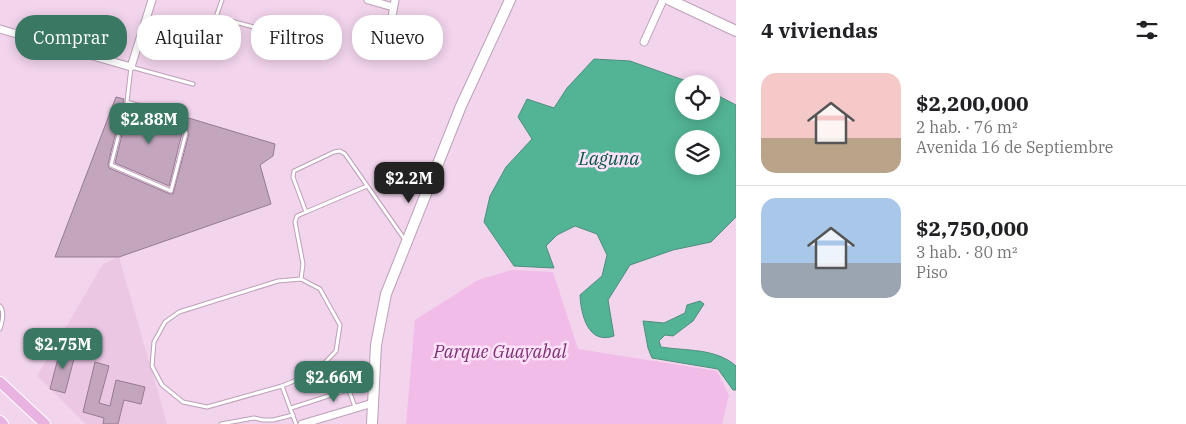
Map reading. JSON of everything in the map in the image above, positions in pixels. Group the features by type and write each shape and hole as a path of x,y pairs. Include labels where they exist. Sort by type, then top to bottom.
{"main road":[{"path":"372,424 376,345 386,294 461,106 510,0"},
{"path":"670,0 736,31"},
{"path":"0,382 45,424"},
{"path":"0,421 3,424"}],"street":[{"path":"0,29 131,67 152,0"},
{"path":"368,0 394,4"},
{"path":"644,42 663,0"},
{"path":"302,424 373,403"}],"lane":[{"path":"222,0 216,17 251,26"},
{"path":"127,102 179,117 186,133 171,191 111,165 127,102 131,67 193,84"},
{"path":"306,212 294,177 294,171 340,151 346,154 406,242"},
{"path":"302,279 303,264 295,222 297,216 367,186"},
{"path":"302,279 320,289 340,325 336,350 316,372 282,386 207,407 183,402 162,385 152,366 154,342 165,322 179,312 278,281 302,279"},
{"path":"0,306 2,308 2,319 0,330"},
{"path":"282,386 296,424"},
{"path":"291,408 347,390 350,392 355,408"},
{"path":"221,424 254,418 273,420 293,415"}],"shaded area":[{"path":"119,257 167,424 86,424 37,376 103,264"}],"green space":[{"name":"Parque Guayabal","path":"512,270 553,272 578,349 717,371 729,395 722,424 406,424 415,320 478,280"}],"water":[{"name":"Laguna","path":"594,59 630,61 675,77 675,120 720,120 720,97 736,105 736,217 711,242 673,250 630,265 608,300 614,336 605,338 592,332 584,319 582,311 580,295 602,276 607,255 597,234 575,226 557,235 546,246 554,268 514,266 484,222 490,196 506,167 532,139 518,117 527,99 554,108 567,88"},
{"path":"700,301 704,304 693,321 673,336 665,335 659,341 661,347 700,351 728,360 736,366 736,390 733,390 718,369 652,358 648,348 643,321 664,323 685,313 687,305"}],"building":[{"path":"116,97 124,99 108,164 109,168 173,194 189,134 182,116 275,144 273,156 260,165 271,204 119,257 55,257"},
{"path":"129,106 176,120 182,133 169,186 115,163"},
{"path":"61,347 76,351 65,393 50,389"},
{"path":"95,362 109,366 99,403 110,406 116,380 145,387 141,404 124,400 118,424 103,424 104,418 83,412"}]}
